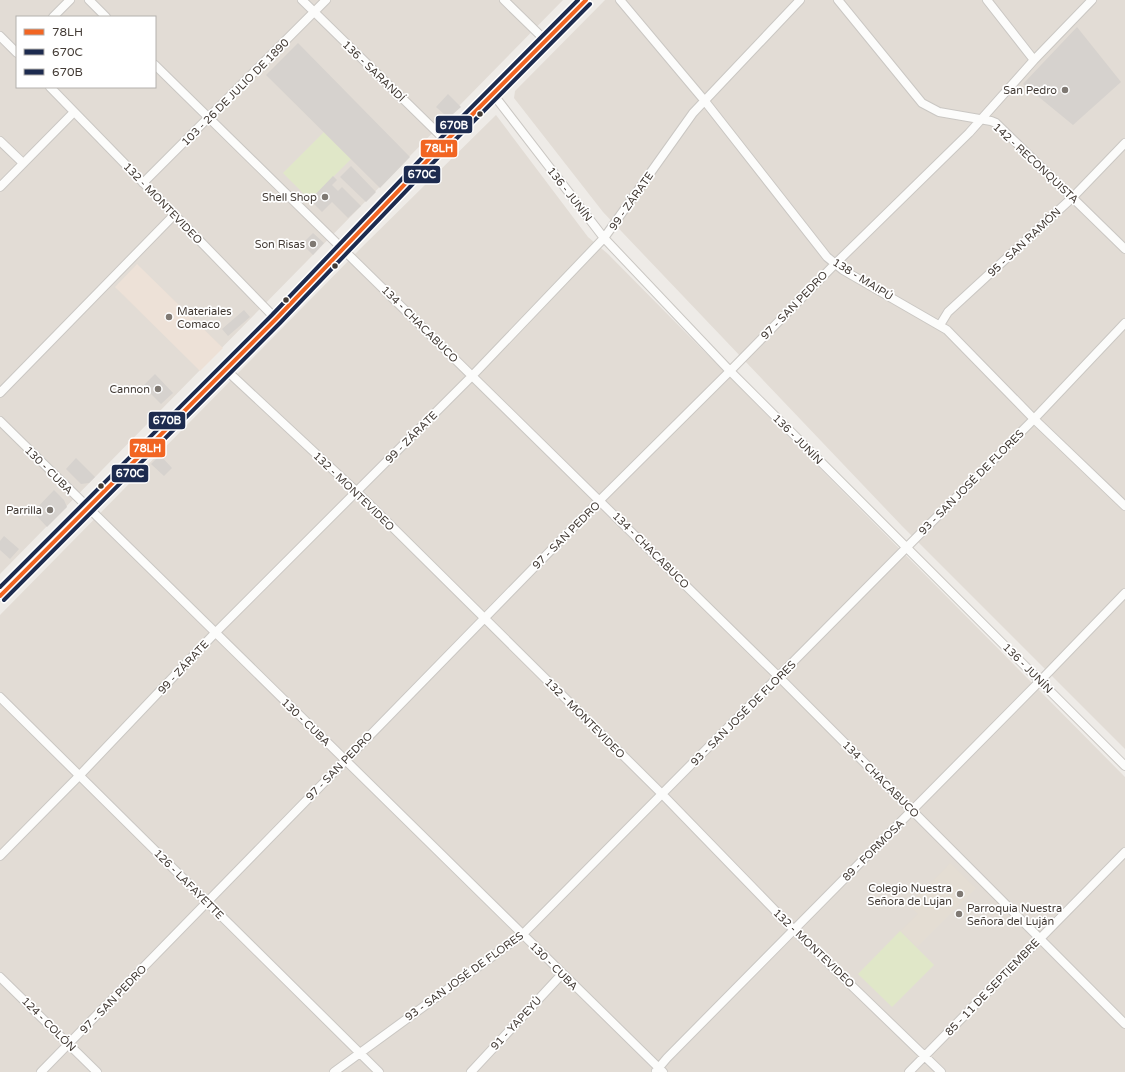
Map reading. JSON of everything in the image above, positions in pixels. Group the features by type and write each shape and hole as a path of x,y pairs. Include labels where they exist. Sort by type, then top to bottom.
{"street":[{"path":"54,16 70,0"},
{"path":"89,0 105,16"},
{"name":"136 - SARANDÍ","path":"302,0 446,141"},
{"name":"103 - 26 DE JULIO DE 1890","path":"143,183 326,0"},
{"path":"504,0 545,40"},
{"path":"0,596 276,319 446,141 586,0"},
{"name":"138 - MAIPÚ","path":"620,0 704,100 822,251 835,264 940,325 1034,419 1125,506"},
{"name":"99 - ZÁRATE","path":"0,856 80,776 215,633 472,376 604,238 704,100 800,0"},
{"name":"142 - RECONQUISTA","path":"838,0 922,103 939,112 996,123 1125,249"},
{"path":"987,0 1034,60"},
{"name":"97 - SAN PEDRO","path":"41,1072 600,500 835,264 969,133 1034,60 1092,0"},
{"path":"0,36 16,52"},
{"name":"134 - CHACABUCO","path":"156,66 600,500 1040,937 1125,1024"},
{"name":"132 - MONTEVIDEO","path":"51,88 276,319"},
{"name":"136 - JUNÍN","path":"493,94 604,238 730,371 1125,766"},
{"path":"0,187 74,112"},
{"path":"0,140 23,163"},
{"name":"95 - SAN RAMÓN","path":"940,325 948,312 1072,197 1125,143"},
{"path":"0,393 174,215"},
{"name":"93 - SAN JOSÉ DE FLORES","path":"334,1072 523,934 779,677 906,546 1034,419 1125,324"},
{"name":"132 - MONTEVIDEO","path":"225,369 357,492 662,794 794,930 941,1072"},
{"name":"130 - CUBA","path":"0,421 523,934 659,1071"},
{"name":"89 - FORMOSA","path":"659,1071 794,930 1125,593"},
{"name":"126 - LAFAYETTE","path":"0,697 359,1054 379,1072"},
{"name":"85 - 11 DE SEPTIEMBRE","path":"909,1072 1125,852"},
{"name":"91 - YAPEYÚ","path":"471,1072 562,974"},
{"name":"124 - COLÓN","path":"0,977 97,1072"}],"shaded area":[{"path":"0,0 563,0 0,574"},
{"path":"605,0 1125,0 1125,749 902,526 603,212 514,98 515,91"},
{"path":"496,115 588,237 608,254 1125,777 1125,1072 0,1072 0,615 361,248"},
{"name":"Materiales Comaco","path":"137,264 223,348 200,371 115,287"},
{"path":"950,863 976,888 917,947 900,931 918,914 909,905"}],"green space":[{"path":"324,132 351,159 310,200 283,173"},
{"path":"900,931 934,965 892,1007 858,974"}],"building":[{"name":"San Pedro","path":"1077,27 1121,82 1073,125 1023,84"},
{"path":"298,43 410,157 380,188 266,75"},
{"path":"448,94 461,107 452,115 445,115 436,107"},
{"path":"351,166 376,192 366,202 340,177"},
{"path":"333,176 337,180 332,185 338,191 342,187 361,206 348,218 332,202 322,212 310,200"},
{"name":"Son Risas","path":"313,233 324,243 313,255 302,244"},
{"path":"244,310 250,317 228,336 222,329"},
{"name":"Cannon","path":"155,374 173,393 161,404 143,386"},
{"path":"160,455 172,468 164,476 151,464"},
{"path":"76,458 95,477 89,483 81,484 66,469"},
{"name":"Parrilla","path":"54,490 64,500 67,507 47,527 33,512"},
{"path":"4,536 19,549 10,559 0,550 0,541"}],"transit line":[{"name":"670B","path":"0,587 272,315 442,137 578,0"},
{"name":"78LH","path":"0,596 276,319 446,141 586,0"},
{"name":"670C","path":"4,600 280,323 450,145 590,4"}],"place":[{"name":"San Pedro","path":"1065,90"},
{"name":"Shell Shop","path":"325,197"},
{"name":"Son Risas","path":"313,244"},
{"name":"Materiales Comaco","path":"169,317"},
{"name":"Cannon","path":"158,389"},
{"name":"Parrilla","path":"50,510"},
{"name":"Colegio Nuestra Señora de Lujan","path":"960,894"},
{"name":"Parroquia Nuestra Señora del Luján","path":"959,914"}]}
